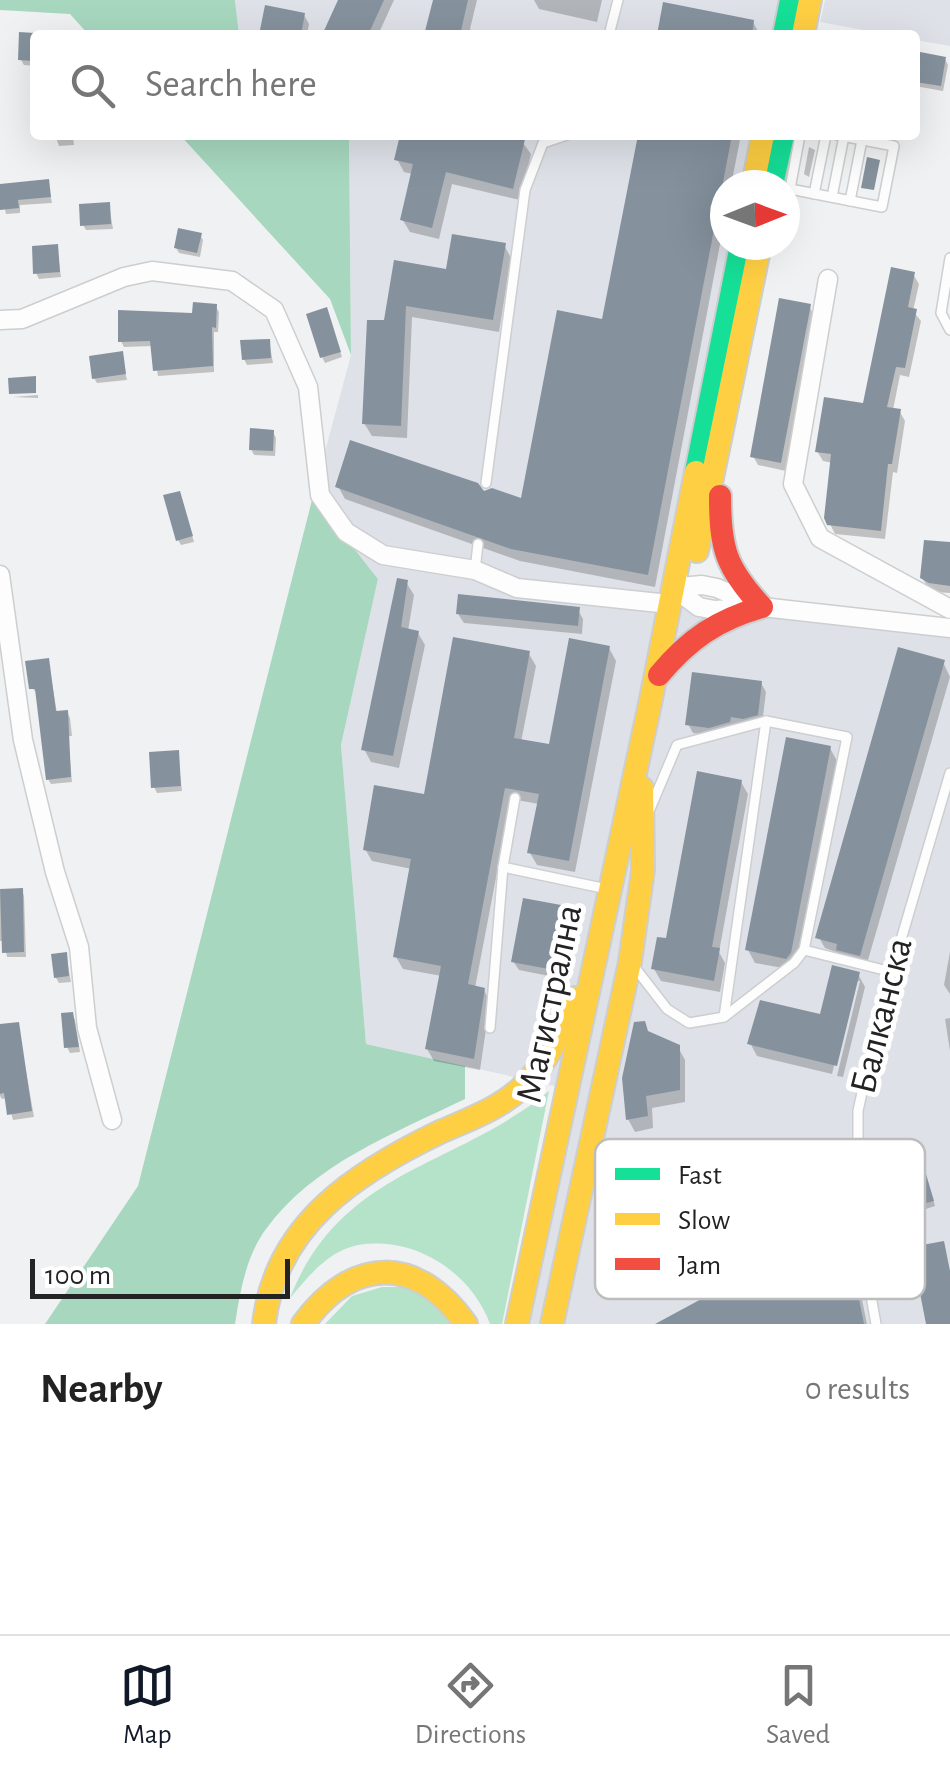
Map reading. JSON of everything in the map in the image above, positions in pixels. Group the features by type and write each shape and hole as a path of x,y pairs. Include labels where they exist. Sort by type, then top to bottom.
{"main road":[{"path":"785,30 791,0"},
{"path":"804,30 810,0"},
{"path":"756,170 763,140"},
{"path":"782,140 782,170"},
{"name":"Магистрална","path":"651,699 677,590 738,260"},
{"name":"Магистрална","path":"517,1324 651,699 677,590 719,456 757,260"},
{"path":"659,675 690,639 708,625 762,607 730,573 726,560 721,542 719,456"},
{"path":"552,1324 630,962 643,870 641,745"},
{"path":"264,1324 280,1264 306,1222 341,1185 377,1162 492,1109 521,1088 546,1059 598,943"},
{"path":"304,1324 317,1304 342,1284 358,1276 394,1272 432,1284 446,1295 466,1324"}],"street":[{"path":"0,320 22,320 124,277 152,271 232,282 274,310 308,387 320,495 346,532 383,555 475,570 516,588 717,588 762,607 950,628"},
{"path":"828,279 793,484 820,538 950,610"},
{"path":"0,575 23,740 55,872 79,947 87,1028 112,1120"}],"lane":[{"path":"611,30 618,0"},
{"path":"486,483 525,190 543,143 552,140"},
{"path":"789,170 798,140"},
{"path":"814,194 825,140"},
{"path":"832,197 839,140"},
{"path":"800,192 882,207 894,146 862,140 850,201"},
{"path":"950,258 941,313 950,330"},
{"path":"475,570 478,544"},
{"path":"724,1017 766,721"},
{"path":"630,962 668,1009 690,1023 724,1017 794,963 804,950 847,737 766,721 677,745 643,828"},
{"name":"Балканска","path":"858,1139 858,1111 892,972 950,773"},
{"path":"490,1028 503,867 515,798"},
{"path":"503,867 610,890"},
{"path":"804,950 892,972"},
{"name":"Балканска","path":"872,1299 876,1324"}],"shaded area":[{"path":"235,0 785,0 779,30 238,30"},
{"path":"825,0 950,0 950,46 920,41 920,30 863,30 820,22"},
{"path":"349,140 756,140 749,170 710,170 710,260 731,260 660,594 950,636 950,1324 518,1324 568,1089 366,1044 341,745 378,579 313,496 351,355"}],"green space":[{"path":"0,0 235,0 238,30 84,30 70,14 0,10"},
{"path":"185,140 349,140 351,355 330,299"},
{"path":"313,496 378,579 341,745 366,1044 465,1066 465,1099 357,1152 285,1206 253,1251 235,1324 45,1324 138,1186"},
{"path":"549,1091 502,1324 490,1324 481,1305 455,1274 420,1252 400,1246 347,1248 320,1266 290,1298 312,1255 339,1222 369,1196 513,1117"},
{"path":"382,1287 413,1287 458,1324 325,1324 352,1296"}],"building":[{"path":"338,0 384,0 370,30 324,30"},
{"path":"433,0 468,0 461,30 425,30"},
{"path":"663,2 754,20 753,30 658,30"},
{"path":"265,5 305,13 302,30 260,30"},
{"path":"19,32 30,33 30,61 18,60"},
{"path":"920,52 946,57 941,86 920,83"},
{"path":"399,140 525,140 513,189 446,172 432,228 400,220 413,164 394,160"},
{"path":"637,140 731,140 725,170 710,170 710,250 648,575 511,549 335,487 350,440 478,483 484,491 492,488 521,498 557,310 602,319"},
{"path":"867,157 880,160 874,190 861,188"},
{"path":"49,179 51,197 18,200 19,208 0,210 0,184"},
{"path":"110,202 111,224 80,226 79,204"},
{"path":"178,228 202,233 197,253 174,248"},
{"path":"452,234 506,243 493,320 406,306 401,426 362,424 367,320 384,320 394,260 446,269"},
{"path":"58,244 60,272 33,274 32,246"},
{"path":"891,267 915,272 908,307 917,309 905,368 896,367 887,407 901,409 892,464 888,464 881,531 827,525 824,518 831,454 815,452 824,397 863,403"},
{"path":"779,298 811,304 781,463 750,457"},
{"path":"193,302 217,304 216,328 212,327 213,366 153,371 150,341 118,342 118,310 192,313"},
{"path":"327,307 341,352 320,358 306,314"},
{"path":"270,339 271,358 242,360 240,340"},
{"path":"123,351 126,374 92,379 89,356"},
{"path":"36,376 36,393 9,394 8,378"},
{"path":"250,428 274,430 273,451 249,450"},
{"path":"180,491 193,536 176,541 163,495"},
{"path":"924,540 950,542 950,586 920,578"},
{"path":"397,578 408,580 401,627 419,631 393,756 361,750"},
{"path":"458,594 580,607 578,626 456,614"},
{"path":"453,637 530,651 514,738 549,744 569,638 610,646 569,861 527,853 539,794 505,788 468,984 485,988 474,1059 425,1049 441,966 393,957 411,859 363,850 374,785 424,794"},
{"path":"898,647 945,660 860,956 836,950 837,944 815,938"},
{"path":"49,658 56,711 68,710 71,777 46,780 35,689 29,689 25,661"},
{"path":"692,672 762,681 758,715 731,717 730,722 709,728 685,725"},
{"path":"786,737 831,746 791,953 786,959 745,950"},
{"path":"179,750 181,786 151,788 149,752"},
{"path":"697,771 742,780 712,947 720,948 714,981 651,969 657,937 666,938"},
{"path":"23,888 24,952 2,953 0,889"},
{"path":"523,898 561,905 549,969 511,962"},
{"path":"67,952 69,976 54,978 51,954"},
{"path":"832,965 860,972 837,1066 747,1044 760,1000 820,1014"},
{"path":"73,1012 79,1047 64,1048 61,1013"},
{"path":"645,1021 648,1031 680,1045 680,1090 646,1096 648,1116 626,1120 622,1078 634,1022"},
{"path":"19,1022 32,1111 7,1115 4,1093 0,1094 0,1024"},
{"path":"925,1171 934,1201 925,1203"},
{"path":"944,1241 950,1271 950,1324 926,1324 921,1299 925,1299 925,1244"},
{"path":"701,1299 859,1299 864,1324 655,1324"}],"traffic: fast":[{"path":"785,30 791,0"},
{"path":"775,170 782,140"},
{"path":"696,472 738,260"}],"traffic: slow":[{"path":"804,30 810,0"},
{"path":"756,170 762,140"},
{"path":"697,551 757,260"},
{"path":"517,1324 696,472"},
{"path":"552,1324 630,962 643,870 642,788"},
{"path":"264,1324 271,1289 284,1257 325,1206 379,1165 492,1108 520,1089 553,1046 575,998"},
{"path":"303,1324 343,1286 364,1276 385,1273 427,1285 466,1324"}],"traffic: jam":[{"path":"659,675 705,632 762,607 740,581 728,557 720,496"}]}
